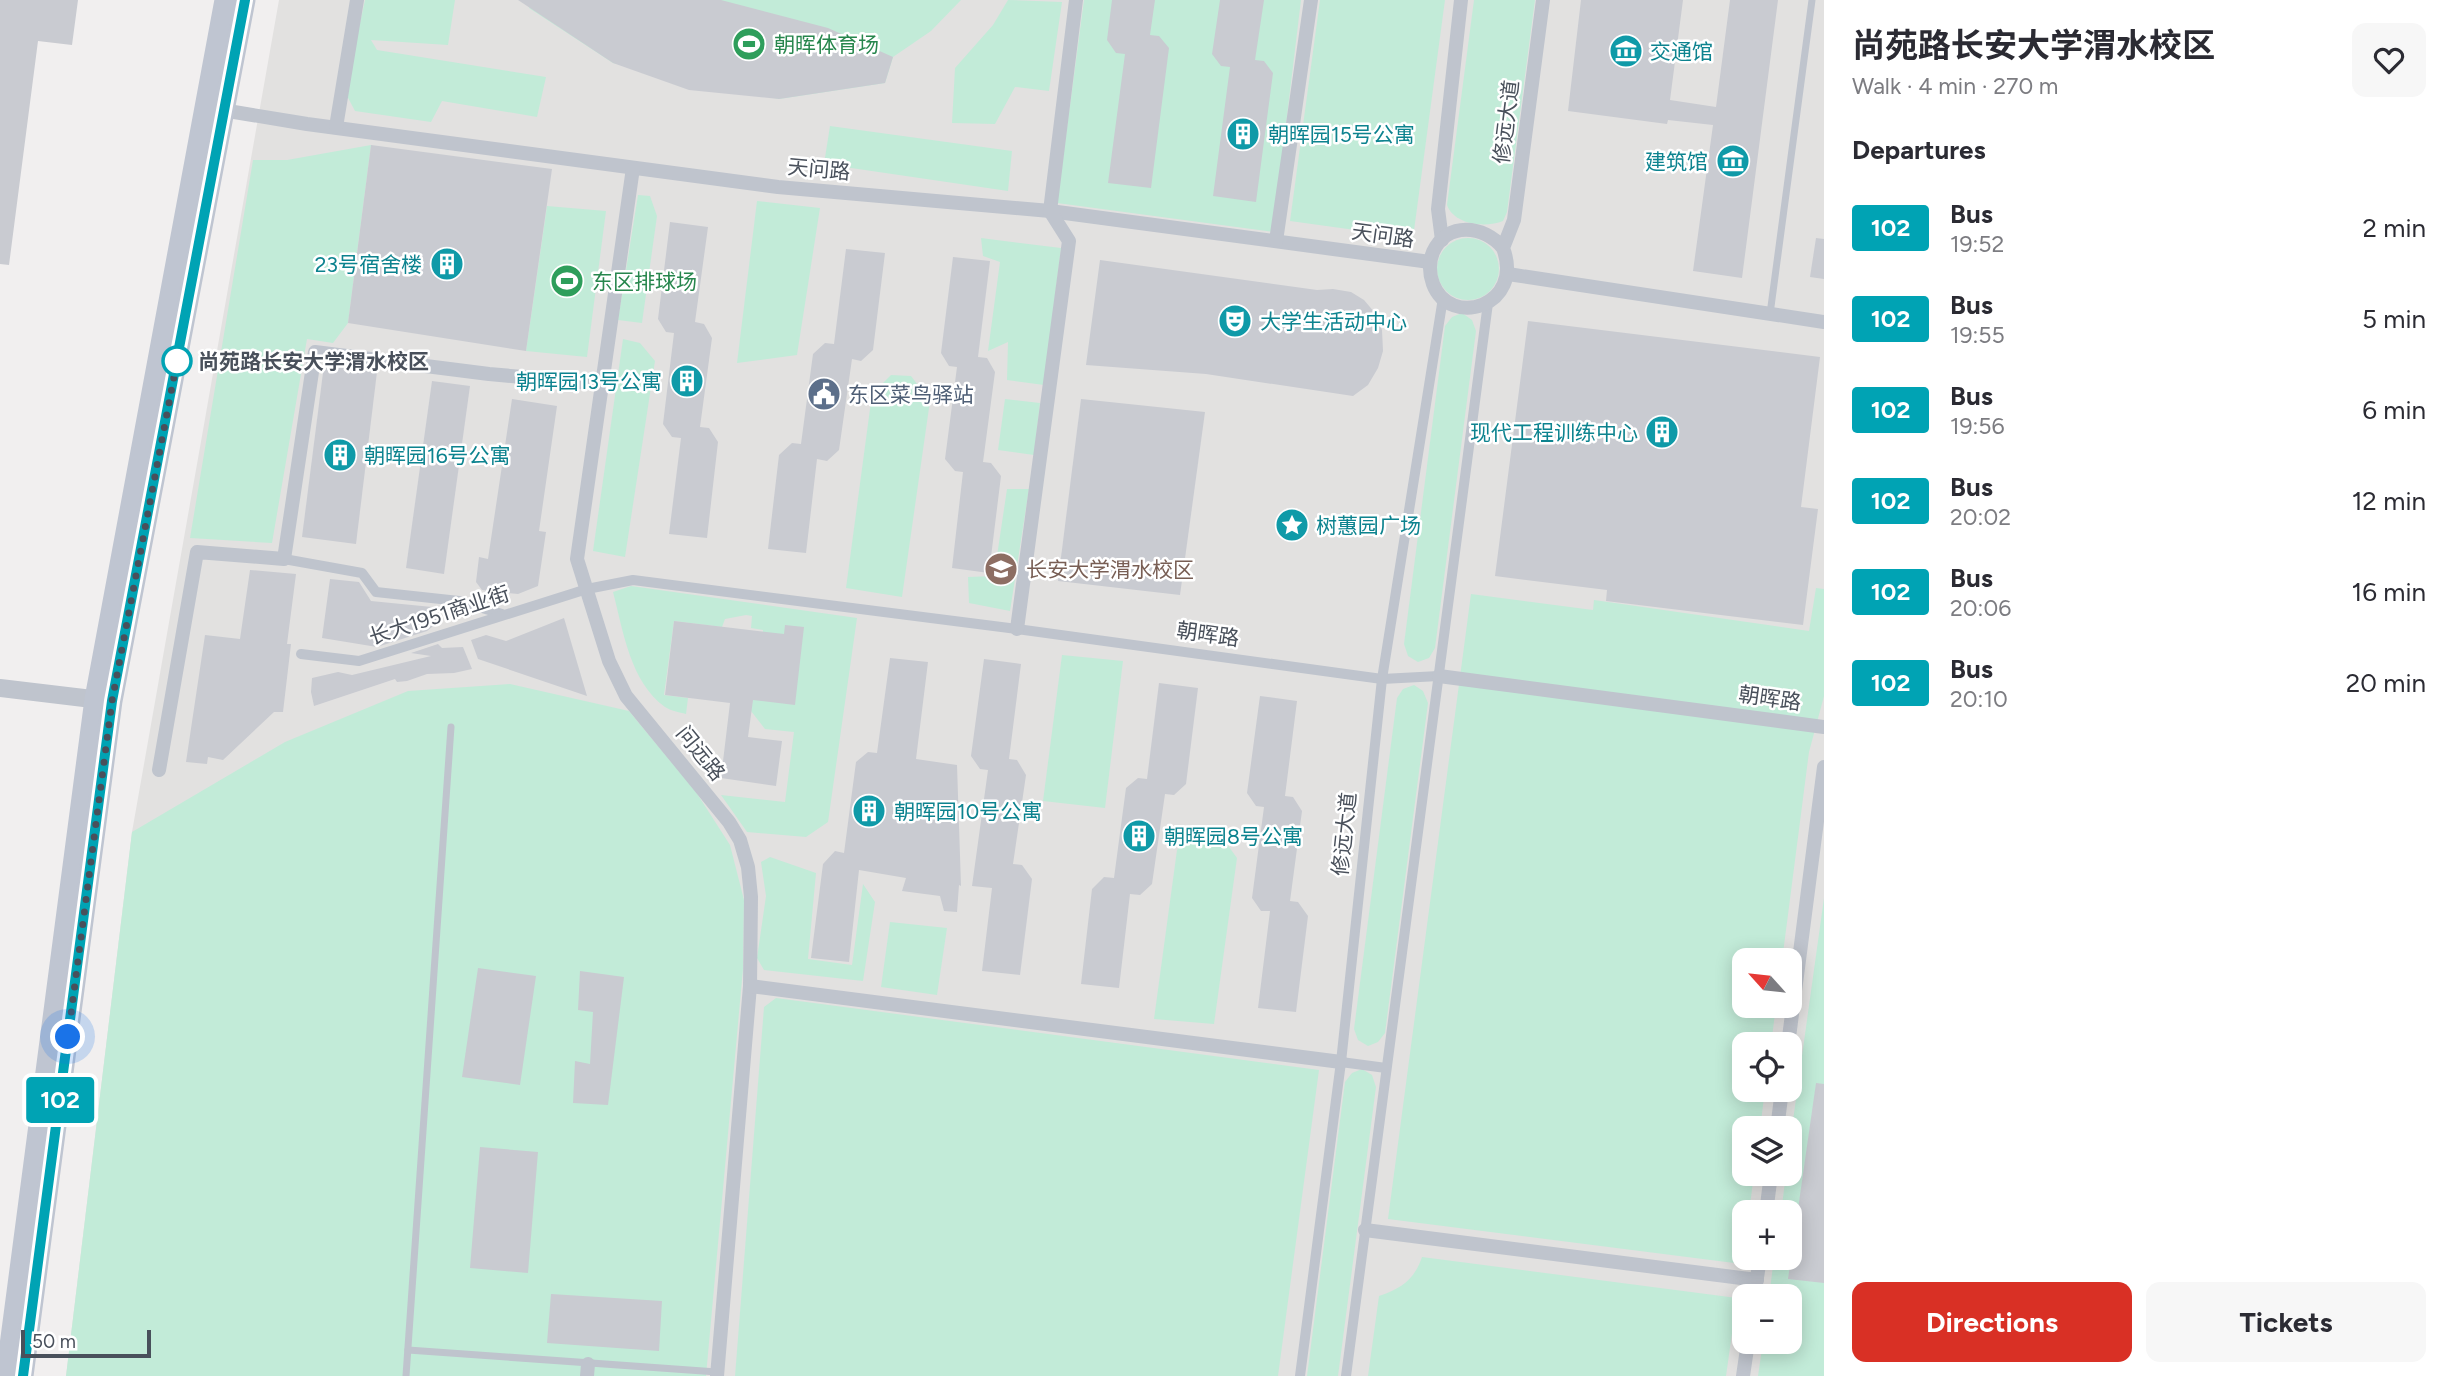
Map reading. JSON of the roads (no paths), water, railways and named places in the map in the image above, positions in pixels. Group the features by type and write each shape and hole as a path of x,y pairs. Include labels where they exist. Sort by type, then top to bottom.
{"main road":[{"path":"215,109 225,0"},
{"path":"6,1376 103,700 215,109 245,0"},
{"path":"23,1376 103,700"}],"street":[{"path":"336,127 357,0"},
{"path":"1017,629 1069,241 1050,211 1076,0"},
{"path":"1276,240 1311,0"},
{"path":"1442,240 1438,209 1461,0"},
{"name":"修远大道","path":"1503,248 1514,219 1543,0"},
{"name":"天问路","path":"215,109 778,187 1050,211 1430,262"},
{"name":"问远路","path":"633,168 577,559 609,661 626,696 694,777 740,840 748,867 751,897 750,986 718,1374"},
{"path":"1462,229 1486,232 1503,248 1508,261 1508,274 1504,286 1488,303 1464,308 1453,305 1434,288 1430,276 1430,262 1434,250 1451,233 1462,229"},
{"path":"1508,274 1824,322"},
{"name":"修远大道","path":"1300,1376 1341,1062 1382,679 1443,298"},
{"path":"1346,1376 1488,303"},
{"path":"284,559 315,352 489,374 602,384"},
{"path":"159,770 197,552 284,559 362,573 376,592 459,601 502,614"},
{"name":"朝晖路","path":"587,589 632,580 1382,679 1439,676 1824,727"},
{"name":"长大1951商业街","path":"301,654 359,661 587,589"},
{"path":"0,688 103,700"},
{"path":"1790,1032 1824,767"},
{"path":"750,986 1387,1068"},
{"path":"1365,1230 1757,1280"},
{"path":"1756,1284 1758,1270"},
{"path":"1743,1376 1746,1354"}],"lane":[{"path":"1770,314 1812,0"},
{"path":"406,1376 451,727"},
{"path":"408,1350 588,1370 718,1374"}],"place":[{"name":"朝晖体育场","path":"749,44"},
{"name":"交通馆","path":"1626,51"},
{"name":"朝晖园15号公寓","path":"1243,134"},
{"name":"建筑馆","path":"1733,161"},
{"name":"23号宿舍楼","path":"447,264"},
{"name":"东区排球场","path":"567,281"},
{"name":"大学生活动中心","path":"1235,321"},
{"name":"尚苑路长安大学渭水校区","path":"177,361"},
{"name":"朝晖园13号公寓","path":"687,381"},
{"name":"东区菜鸟驿站","path":"824,394"},
{"name":"现代工程训练中心","path":"1662,432"},
{"name":"朝晖园16号公寓","path":"340,455"},
{"name":"树蕙园广场","path":"1292,525"},
{"name":"长安大学渭水校区","path":"1001,569"},
{"name":"朝晖园10号公寓","path":"869,811"},
{"name":"朝晖园8号公寓","path":"1139,836"}]}
